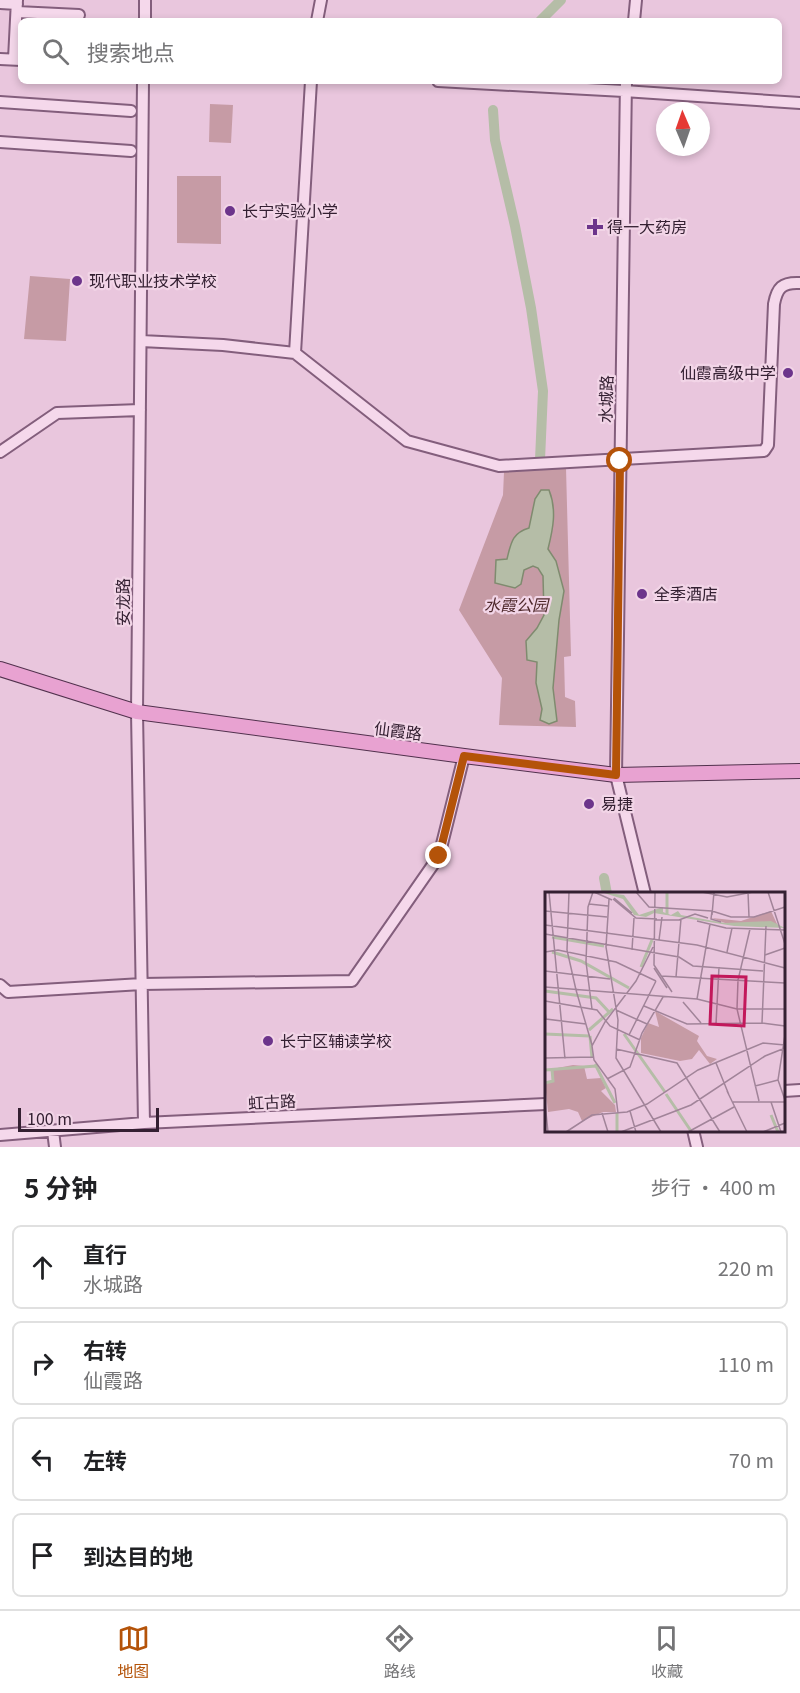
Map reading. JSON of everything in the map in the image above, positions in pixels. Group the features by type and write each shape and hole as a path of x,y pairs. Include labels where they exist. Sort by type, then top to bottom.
{"main road":[{"name":"仙霞路","path":"0,669 137,712 464,756 616,775 800,771"}],"street":[{"path":"145,18 146,0"},
{"path":"317,18 321,0"},
{"path":"634,18 636,0"},
{"path":"0,3 79,15"},
{"path":"0,59 18,60 17,5"},
{"name":"安龙路","path":"143,84 137,712 144,1123"},
{"path":"295,353 311,84"},
{"path":"550,84 625,86 800,103"},
{"name":"水城路","path":"625,86 616,775 645,892"},
{"path":"0,102 131,111"},
{"path":"0,142 131,151"},
{"path":"141,341 222,345 295,353 407,441 499,466 620,461 764,451 768,445 774,304 777,290 784,284 800,283"},
{"path":"0,452 57,413 140,410"},
{"path":"0,985 8,992 142,984 352,981 439,856 464,756"},
{"path":"785,1091 800,1090"},
{"name":"虹古路","path":"0,1135 144,1123 545,1104"},
{"path":"53,1131 55,1147"},
{"path":"693,1132 698,1147"}],"green space":[{"path":"210,104 233,105 231,143 209,142"},
{"path":"177,176 221,176 221,244 177,243"},
{"path":"30,276 70,279 66,341 24,339"},
{"name":"水霞公园","path":"566,468 571,656 564,657 565,697 575,701 576,727 499,725 502,678 459,610 503,495 504,472"}],"shaded area":[{"path":"541,490 549,490 553,505 548,549 556,561 564,591 553,688 557,721 549,724 540,720 542,709 536,683 537,662 527,660 526,641 544,615 543,576 538,568 533,566 524,570 521,584 515,588 495,583 496,560 507,559 511,543 519,533 529,528 535,499"}],"waterway":[{"path":"543,18 561,0"},
{"path":"493,110 495,140 531,308 543,391 540,460"},
{"path":"604,878 607,892"}],"place":[{"name":"长宁实验小学","path":"230,211"},
{"name":"得一大药房","path":"595,227"},
{"name":"现代职业技术学校","path":"77,281"},
{"name":"仙霞高级中学","path":"788,373"},
{"name":"全季酒店","path":"642,594"},
{"name":"易捷","path":"589,804"},
{"name":"长宁区辅读学校","path":"268,1041"}],"route":[{"path":"439,856 464,756 616,775 620,461"}]}
